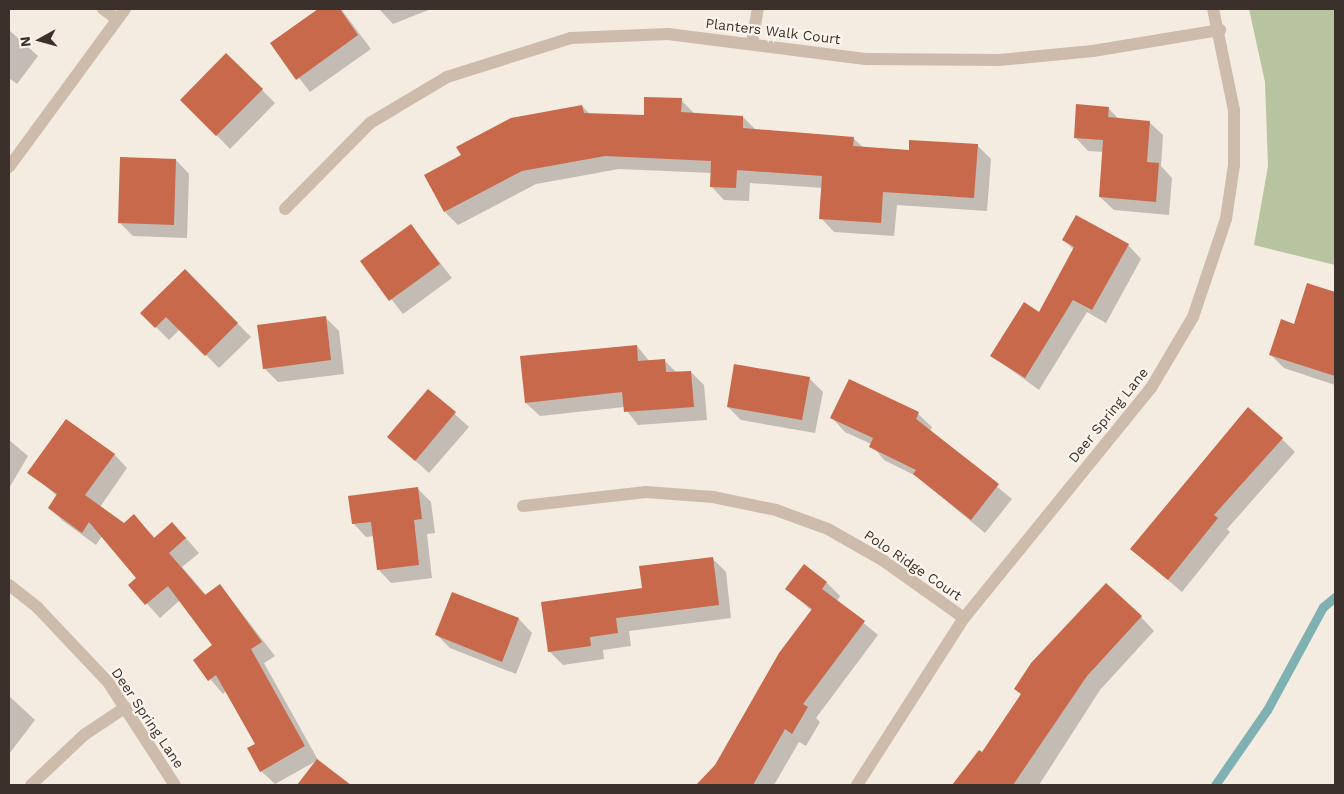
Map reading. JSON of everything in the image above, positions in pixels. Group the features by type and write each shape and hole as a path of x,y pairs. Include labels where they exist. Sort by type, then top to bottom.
{"street":[{"path":"9,167 121,14 103,9"},
{"path":"752,42 758,9"},
{"name":"Deer Spring Lane","path":"856,785 964,618 1150,388 1193,316 1226,219 1234,165 1234,110 1220,30 1213,9"},
{"name":"Planters Walk Court","path":"285,209 370,123 447,77 478,65 571,38 629,33 752,42 867,59 999,60 1093,51 1220,30"},
{"name":"Polo Ridge Court","path":"522,506 646,492 713,497 776,510 828,529 884,561 964,618"},
{"name":"Deer Spring Lane","path":"9,585 86,656 126,707 176,785"},
{"path":"31,785 84,735 126,707"}],"green space":[{"path":"1249,9 1335,9 1335,265 1254,245 1268,166 1265,82"}],"building":[{"path":"318,9 340,9 358,35 296,80 270,43"},
{"path":"226,53 263,89 216,136 180,100"},
{"path":"644,97 682,98 681,112 743,116 743,128 854,137 853,146 909,150 909,140 978,144 974,198 883,192 881,223 819,219 822,176 737,170 736,188 710,187 711,161 605,156 522,171 444,212 424,175 461,155 456,147 511,118 582,105 584,113 644,115"},
{"path":"1076,104 1109,107 1108,117 1150,121 1147,162 1159,163 1156,202 1099,197 1103,140 1074,138"},
{"path":"120,157 176,159 174,225 118,223"},
{"path":"1076,215 1129,244 1092,310 1073,300 1025,378 990,356 1024,302 1039,312 1074,247 1062,240"},
{"path":"411,224 440,264 389,301 360,261"},
{"path":"185,269 238,323 205,356 166,317 155,328 140,313"},
{"path":"1307,283 1335,292 1335,376 1269,355 1281,319 1294,324"},
{"path":"326,316 331,360 263,369 257,325"},
{"path":"637,345 638,361 665,359 666,372 691,371 694,407 624,412 622,392 525,403 520,356"},
{"path":"734,364 810,377 802,420 727,407"},
{"path":"849,379 919,412 916,419 999,484 971,520 913,474 916,470 869,447 873,438 830,418"},
{"path":"428,389 456,412 415,461 387,437"},
{"path":"1248,407 1283,438 1214,515 1218,518 1168,580 1130,549"},
{"path":"66,419 115,454 85,495 124,523 134,514 154,538 172,522 186,538 169,553 205,595 220,584 262,642 251,649 305,746 260,772 247,748 255,744 216,675 208,681 193,660 212,645 168,586 145,605 128,585 136,578 89,522 82,533 48,508 57,494 27,473"},
{"path":"418,487 422,519 414,520 419,565 377,570 371,522 352,524 348,496"},
{"path":"713,557 719,605 616,618 618,633 590,637 591,646 548,652 541,602 642,588 639,566"},
{"path":"804,564 827,582 822,589 865,621 803,704 808,707 792,734 785,729 753,785 696,785 715,765 779,653 812,609 785,589"},
{"path":"1106,583 1142,616 1087,676 1013,785 952,785 979,750 982,752 1021,694 1014,689 1031,663"},
{"path":"452,592 519,618 502,662 435,635"},
{"path":"317,759 351,785 297,785"}],"waterway":[{"path":"1215,785 1267,710 1323,607 1335,597"}]}
